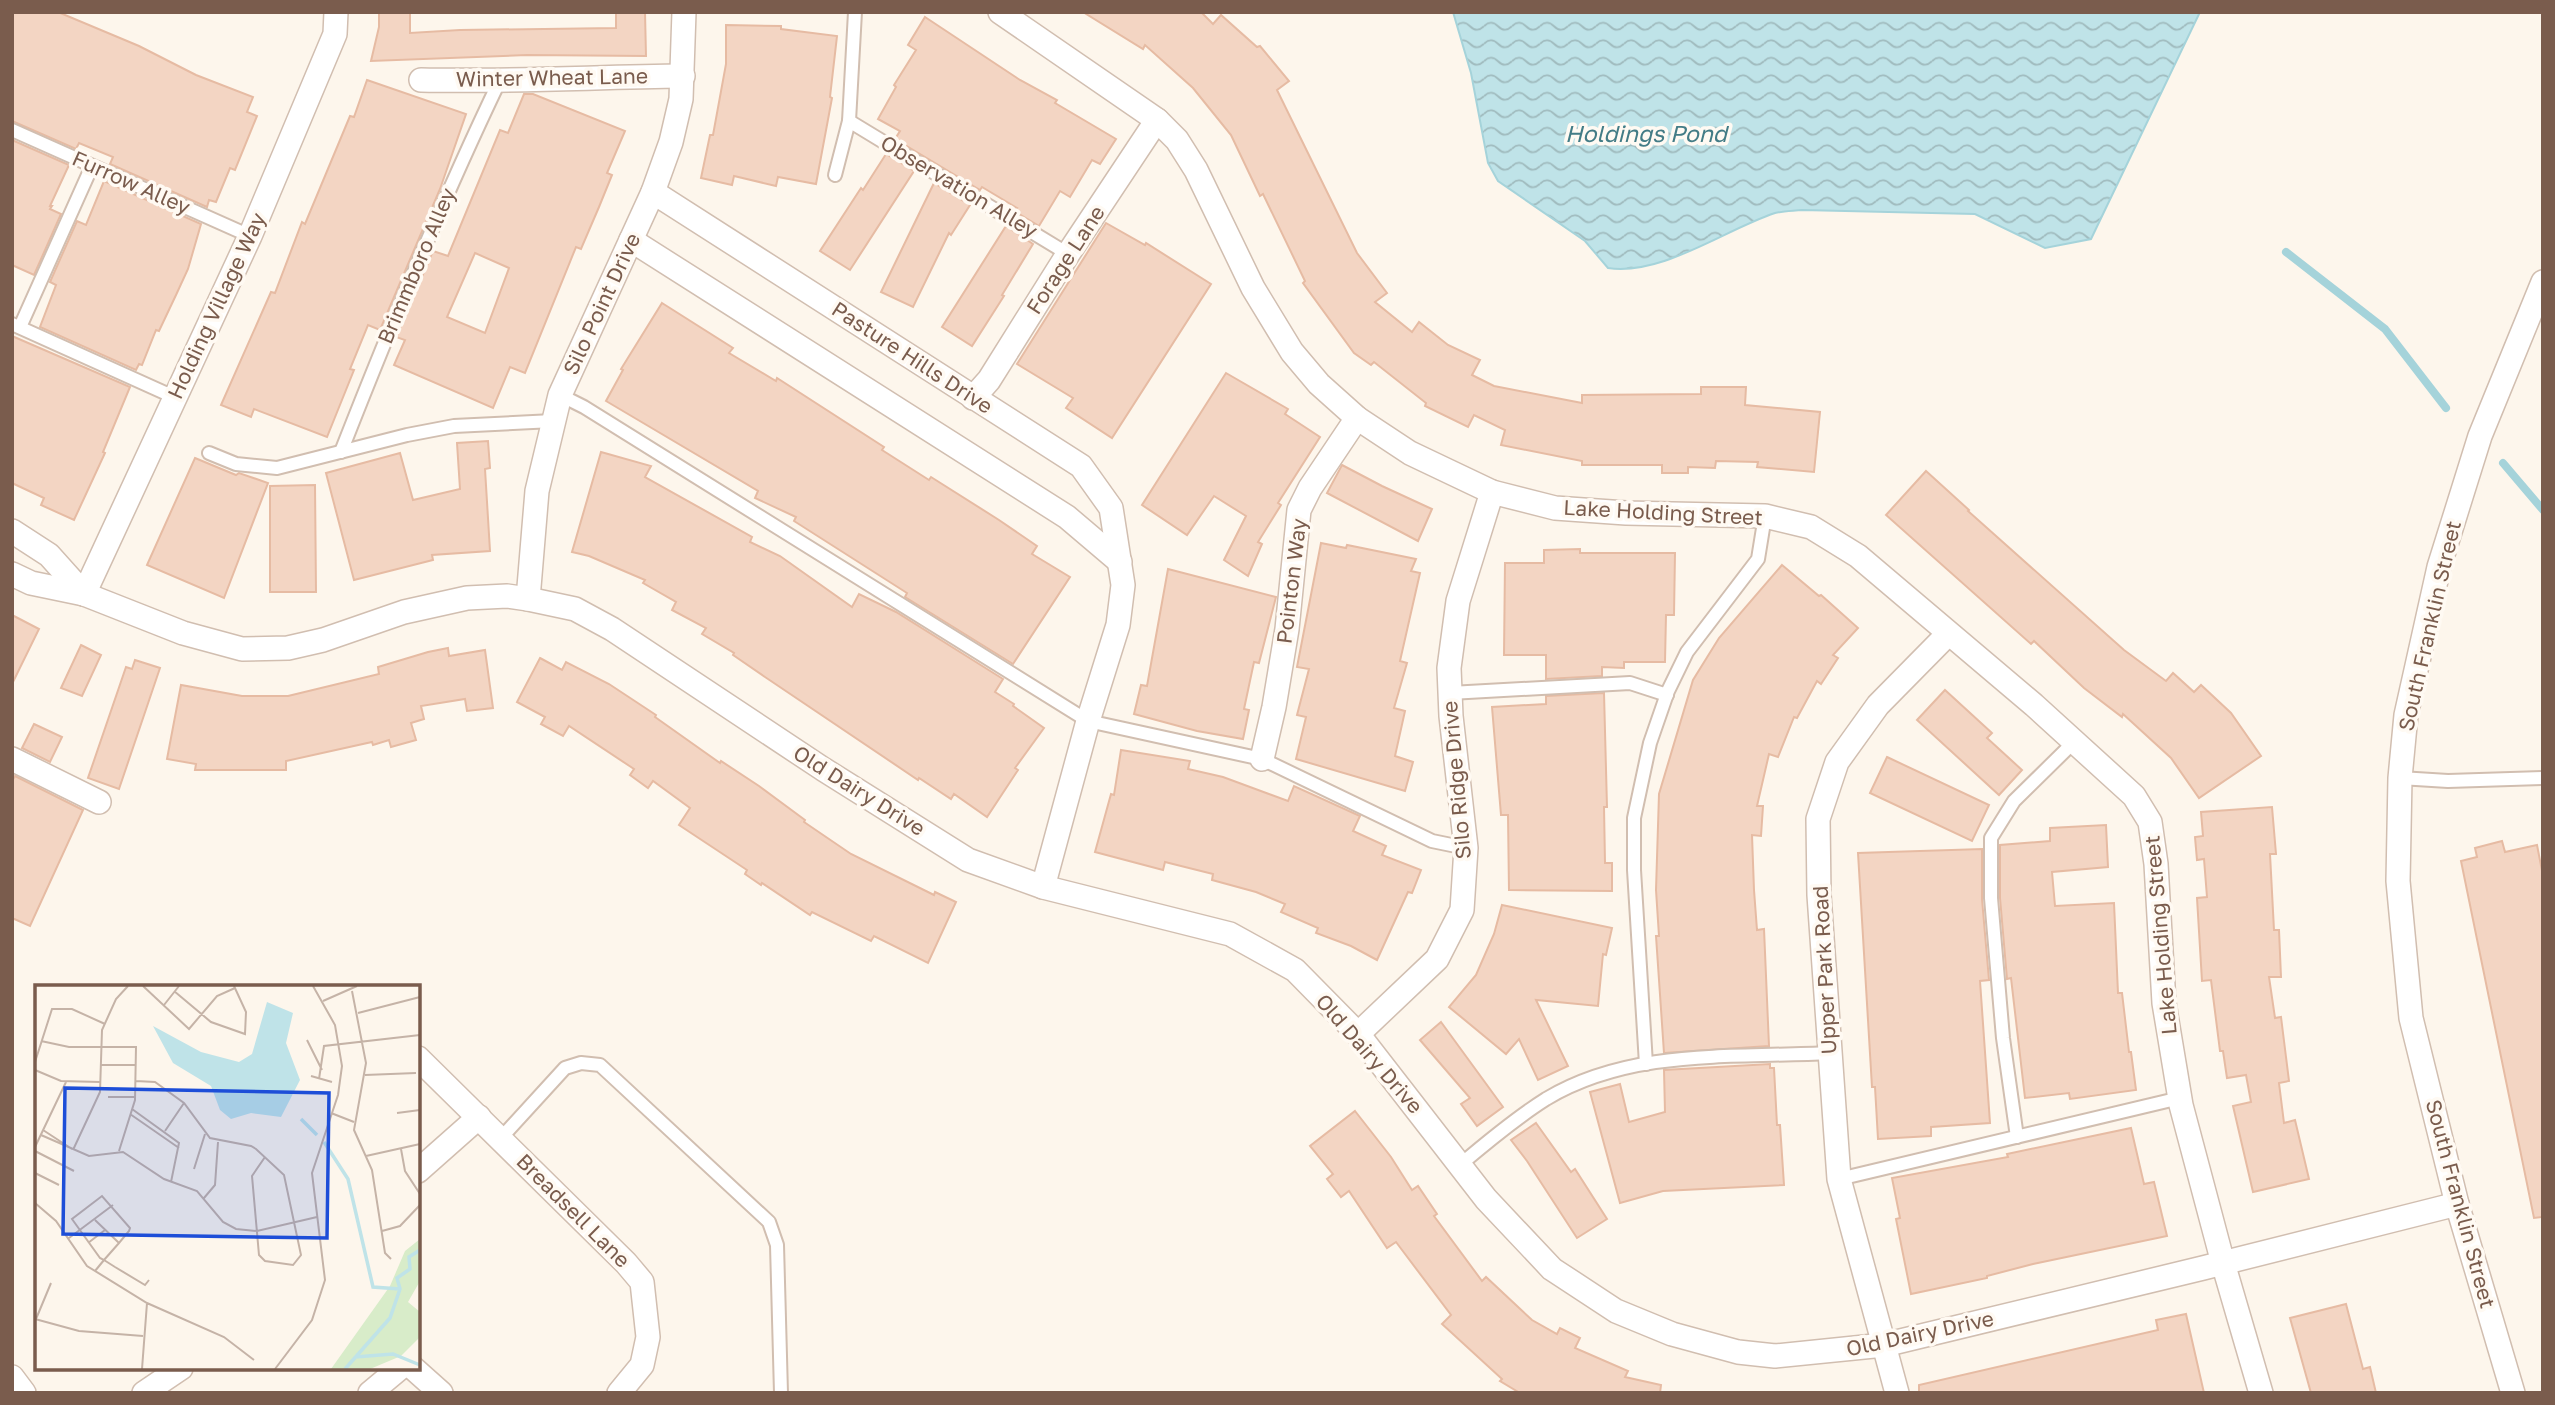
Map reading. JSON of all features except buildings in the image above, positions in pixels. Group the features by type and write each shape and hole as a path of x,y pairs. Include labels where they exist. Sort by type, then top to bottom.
{"street":[{"name":"Holding Village Way","path":"84,594 250,236 335,34 335,12"},
{"name":"Silo Point Drive","path":"528,599 537,491 559,395 653,192 671,142 681,99 684,12"},
{"name":"Lake Holding Street","path":"1000,12 1157,120 1177,140 1196,170 1253,288 1292,352 1319,384 1357,418 1410,453 1492,492 1555,508 1626,513 1765,516 1811,527 1858,556 2075,741 2134,796 2150,821 2156,864 2164,1003 2180,1098 2223,1263 2261,1393"},
{"name":"Winter Wheat Lane","path":"421,80 499,82 545,78 682,75"},
{"name":"Forage Lane","path":"973,398 989,380 1157,120"},
{"name":"Pasture Hills Drive","path":"653,192 1081,466 1111,508 1123,585 1118,625 1088,721 1043,887"},
{"path":"631,240 1068,517 1120,562"},
{"name":"South Franklin Street","path":"2513,1393 2457,1204 2411,1018 2398,881 2400,778 2406,715 2439,567 2480,436 2543,282"},
{"name":"Pointon Way","path":"1262,759 1287,629 1299,510 1310,488 1357,418"},
{"name":"Silo Ridge Drive","path":"1358,1034 1437,959 1462,909 1465,848 1449,668 1458,601 1492,492"},
{"name":"Old Dairy Drive","path":"12,531 50,555 84,594"},
{"name":"Old Dairy Drive","path":"12,574 31,583 84,594 184,633 242,649 288,648 323,640 404,612 467,598 507,596 575,609 612,629 823,769 968,859 1043,887 1230,934 1295,970 1358,1034 1486,1199 1552,1269 1616,1311 1672,1334 1738,1352 1775,1356 1884,1345 2457,1204"},
{"name":"Upper Park Road","path":"1897,1393 1839,1179 1819,895 1818,819 1838,762 1878,705 1948,634"},
{"path":"12,759 99,802"},
{"name":"Breadsell Lane","path":"420,1060 626,1263 642,1282 648,1337 642,1366 619,1393"},
{"path":"420,1169 479,1117"},
{"path":"370,1393 398,1370"},
{"path":"415,1370 441,1393"},
{"path":"12,1377 24,1393"},
{"path":"144,1393 174,1377"}],"lane":[{"path":"835,175 849,121 855,12"},
{"name":"Brimmboro Alley","path":"341,452 394,318 464,155 499,82"},
{"name":"Observation Alley","path":"849,121 1068,254"},
{"name":"Furrow Alley","path":"12,130 250,236"},
{"path":"92,166 16,326 174,397"},
{"path":"559,395 584,407 1088,721 1262,759 1432,841 1465,848"},
{"path":"209,453 236,464 277,468 454,426 553,421"},
{"path":"1646,1064 1634,870 1634,818 1650,743 1667,695 1687,652 1758,559 1765,516"},
{"path":"1450,693 1630,683 1667,695"},
{"path":"2017,1137 2003,1038 1991,898 1991,838 2014,801 2075,741"},
{"path":"2400,778 2448,781 2543,778"},
{"path":"1460,1165 1546,1099 1588,1079 1625,1067 1678,1059 1829,1053"},
{"path":"501,1138 565,1068 581,1063 600,1065 769,1222 777,1245 781,1393"},
{"path":"1839,1179 2180,1098"}],"water":[{"name":"Holdings Pond","path":"1453,12 2200,12 2091,239 2045,248 1975,214 1802,210 1775,213 1671,259 1629,269 1608,268 1585,241 1498,181 1488,163 1471,73"}],"waterway":[{"path":"2286,252 2385,329 2446,408"},
{"path":"2503,463 2543,510"}]}
